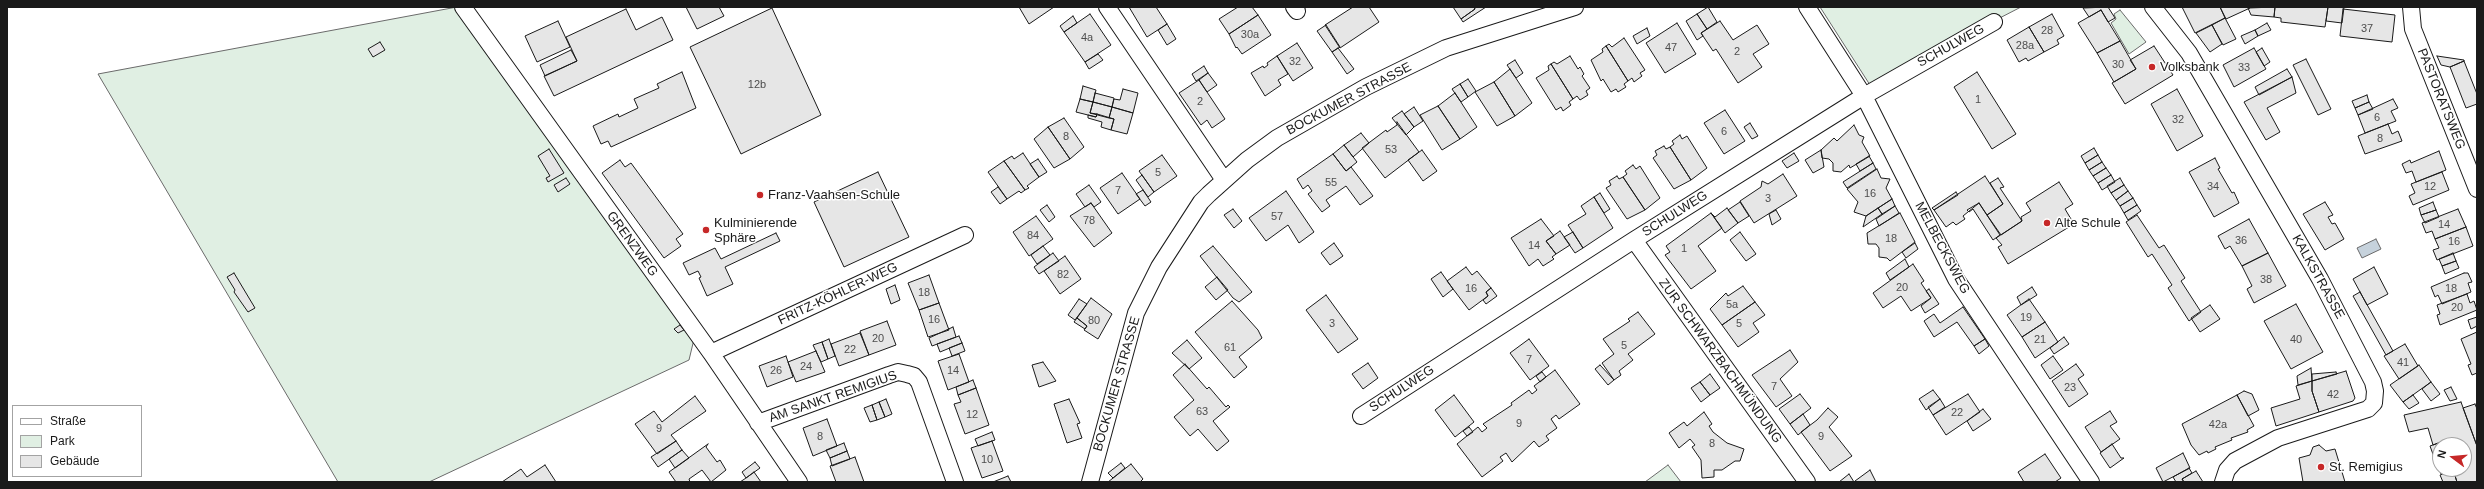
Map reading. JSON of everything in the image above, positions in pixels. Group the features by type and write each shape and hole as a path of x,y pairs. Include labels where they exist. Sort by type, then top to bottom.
{"street":[{"name":"GRENZWEG","path":"463,7 711,354 799,482"},
{"path":"1107,7 1224,180"},
{"name":"BOCKUMER STRASSE","path":"1090,482 1124,351 1136,313 1159,267 1201,202 1224,180 1277,138 1366,86 1446,48 1575,7"},
{"name":"MELBECKSWEG","path":"1807,7 1864,96 1956,279 2091,482"},
{"name":"KALKSTRASSE","path":"2152,7 2190,53 2320,279 2373,382 2375,391 2374,403 2368,409 2278,438 2235,461 2227,470 2223,482"},
{"name":"PASTORATSWEG","path":"2411,7 2413,30 2477,189"},
{"name":"SCHULWEG","path":"1361,416 1634,240 1864,96 1994,22"},
{"name":"FRITZ-KÖHLER-WEG","path":"711,354 965,235"},
{"name":"ZUR SCHWARZBACHMÜNDUNG","path":"1634,240 1807,482"},
{"name":"AM SANKT REMIGIUS","path":"758,423 898,372 914,376 919,382 955,482"}],"green space":[{"path":"457,7 695,335 689,360 429,482 338,482 98,74"},
{"path":"1820,7 2021,7 1870,85"},
{"path":"2120,10 2146,42 2129,54 2111,23 2116,19 2114,14"},
{"path":"1668,465 1681,482 1645,482"}],"shaded area":[{"path":"2376,239 2381,249 2362,258 2357,248"}],"building":[{"path":"686,7 719,7 724,16 697,29"},
{"path":"1019,7 1054,7 1029,24"},
{"path":"1129,7 1156,7 1167,24 1147,37"},
{"path":"1238,7 1252,7 1258,15 1229,34 1219,19"},
{"path":"1353,7 1369,7 1379,22 1340,48 1325,25"},
{"path":"1453,7 1474,7 1475,9 1461,19"},
{"path":"1474,7 1486,7 1463,22 1461,19 1475,9"},
{"path":"1708,7 1717,22 1707,29 1697,14"},
{"path":"2108,7 2115,18 2108,22 2101,10 2089,17 2083,8"},
{"path":"2182,7 2220,7 2225,18 2195,33"},
{"path":"2220,7 2249,7 2250,8 2226,19"},
{"path":"2275,7 2328,7 2325,27 2281,22 2281,18 2274,17"},
{"path":"2275,7 2274,17 2251,15 2248,8"},
{"path":"2328,7 2344,7 2342,23 2326,21"},
{"path":"772,8 821,115 741,154 690,47"},
{"path":"626,9 636,30 662,17 673,40 554,96 544,76 577,61 566,37"},
{"path":"2343,9 2395,15 2392,42 2340,36"},
{"path":"2101,10 2120,41 2097,53 2078,23"},
{"path":"1090,14 1111,45 1085,62 1064,32"},
{"path":"1697,14 1707,29 1701,33 1703,36 1697,40 1686,21"},
{"path":"2052,14 2064,36 2057,40 2059,44 2044,52 2029,27"},
{"path":"1258,15 1271,35 1242,54 1237,47 1236,48 1229,34"},
{"path":"1073,16 1077,23 1064,32 1060,26"},
{"path":"2225,18 2236,39 2223,45 2212,25"},
{"path":"558,21 570,47 537,62 525,36"},
{"path":"1720,21 1733,40 1757,25 1769,44 1753,54 1762,67 1738,83 1716,49 1713,51 1701,33"},
{"path":"1677,23 1696,54 1665,73 1646,43"},
{"path":"2267,23 2271,30 2258,36 2255,30"},
{"path":"1167,24 1176,39 1167,45 1158,30"},
{"path":"1326,25 1340,47 1332,52 1317,31"},
{"path":"2212,25 2222,44 2210,52 2196,33"},
{"path":"2029,27 2044,52 2028,61 2026,58 2019,62 2007,40"},
{"path":"1647,28 1650,36 1637,44 1633,36"},
{"path":"2255,30 2258,36 2245,44 2241,36"},
{"path":"1624,38 1645,70 1640,73 1642,76 1634,82 1632,78 1628,81 1606,46 1609,44 1612,47"},
{"path":"2120,41 2136,69 2114,82 2097,53"},
{"path":"380,42 385,50 373,57 368,49"},
{"path":"1297,43 1313,68 1293,81 1277,56"},
{"path":"1606,46 1628,81 1624,84 1626,87 1618,92 1616,89 1611,92 1603,79 1601,81 1591,60 1603,52 1602,49"},
{"path":"2154,46 2173,75 2125,104 2112,83 2136,69 2130,60"},
{"path":"1338,48 1354,69 1347,74 1332,52"},
{"path":"2254,48 2266,69 2234,87 2223,65"},
{"path":"2262,48 2270,62 2264,66 2256,52"},
{"path":"571,50 577,61 545,76 540,65"},
{"path":"1098,54 1103,60 1089,69 1085,62"},
{"path":"1277,56 1288,74 1278,80 1281,85 1265,96 1251,73 1263,66 1264,68 1268,65 1267,63"},
{"path":"1570,56 1578,69 1580,67 1584,74 1582,76 1590,88 1586,91 1588,95 1580,100 1577,96 1573,99 1551,64 1554,62 1557,64"},
{"path":"2437,56 2464,61 2450,67 2441,65"},
{"path":"2306,59 2331,109 2318,115 2293,65"},
{"path":"1515,60 1523,73 1516,78 1507,65"},
{"path":"2464,61 2477,94 2477,104 2466,108 2450,67"},
{"path":"1551,64 1573,99 1569,102 1571,105 1563,111 1561,107 1556,110 1536,78 1549,70 1548,66"},
{"path":"1204,66 1208,73 1196,81 1192,74"},
{"path":"1510,69 1532,103 1515,116 1494,82"},
{"path":"2287,69 2292,77 2259,95 2255,87"},
{"path":"682,72 696,108 611,147 608,141 601,144 593,126 618,114 619,117 638,108 634,99 659,88 657,84"},
{"path":"1977,72 2016,134 1992,149 1954,87"},
{"path":"1208,73 1217,85 1207,92 1199,80"},
{"path":"2292,77 2296,93 2267,108 2280,132 2266,140 2244,102"},
{"path":"1468,79 1476,91 1468,97 1460,84"},
{"path":"1199,80 1225,119 1212,128 1207,120 1201,125 1179,93"},
{"path":"1494,82 1515,116 1497,126 1475,92"},
{"path":"1460,84 1468,97 1461,102 1452,89"},
{"path":"1083,86 1096,90 1093,102 1080,99"},
{"path":"1123,89 1138,93 1133,113 1112,107 1114,99 1120,100"},
{"path":"2177,89 2203,136 2177,151 2151,104"},
{"path":"1095,93 1114,98 1112,107 1093,102"},
{"path":"1455,93 1477,127 1460,139 1438,106"},
{"path":"2367,95 2369,102 2355,108 2352,101"},
{"path":"1080,99 1093,102 1090,113 1097,114 1096,117 1076,112"},
{"path":"2393,99 2398,108 2391,111 2396,121 2365,133 2358,115"},
{"path":"1093,102 1112,107 1109,118 1090,113"},
{"path":"2369,102 2373,109 2358,115 2355,108"},
{"path":"1438,106 1460,139 1442,150 1420,115"},
{"path":"1112,107 1133,113 1127,134 1111,130 1114,119 1109,118"},
{"path":"1414,107 1423,121 1414,127 1404,114"},
{"path":"1725,110 1745,141 1724,154 1704,123"},
{"path":"1402,111 1414,127 1406,135 1392,118"},
{"path":"1097,114 1114,119 1111,130 1101,127 1102,122 1088,118 1088,115 1096,117"},
{"path":"1064,118 1084,147 1070,159 1048,127"},
{"path":"1397,122 1419,152 1385,178 1362,148 1386,130 1387,132 1397,125"},
{"path":"1750,123 1758,136 1752,139 1744,127"},
{"path":"2388,124 2392,134 2398,131 2402,141 2365,154 2358,136"},
{"path":"1854,125 1859,135 1864,137 1862,142 1870,156 1850,168 1849,165 1841,172 1833,171 1833,163 1829,159 1822,158 1821,150 1834,138 1837,141"},
{"path":"1048,127 1070,159 1054,168 1034,139"},
{"path":"1361,133 1369,143 1353,157 1344,145"},
{"path":"1680,135 1682,139 1687,136 1707,168 1691,180 1670,147 1674,144 1672,141"},
{"path":"1344,145 1357,162 1346,171 1333,154"},
{"path":"1664,146 1666,149 1670,147 1691,180 1674,189 1653,158 1657,155 1655,151"},
{"path":"2094,148 2098,155 2085,163 2081,156"},
{"path":"549,149 564,173 548,182 546,178 550,176 538,156"},
{"path":"1422,150 1437,171 1423,181 1408,160"},
{"path":"1821,150 1824,167 1813,173 1805,160"},
{"path":"2439,151 2446,170 2416,182 2412,171 2406,173 2402,164 2410,160 2411,163"},
{"path":"1023,153 1039,177 1027,186 1029,188 1025,190 1004,161 1012,156 1014,159"},
{"path":"1794,153 1799,161 1787,168 1782,161"},
{"path":"1333,154 1346,171 1351,167 1373,196 1360,205 1346,186 1326,200 1330,206 1322,212 1308,194 1312,191 1308,185 1303,189 1297,179"},
{"path":"1162,155 1177,176 1154,192 1139,171"},
{"path":"2098,155 2102,162 2089,170 2085,163"},
{"path":"1869,156 1873,163 1860,171 1856,164"},
{"path":"2215,158 2220,168 2218,169 2232,193 2234,192 2239,203 2214,217 2189,172"},
{"path":"1038,159 1047,172 1039,177 1030,164"},
{"path":"620,160 625,167 631,163 683,234 676,239 681,246 664,258 602,173"},
{"path":"1004,161 1025,190 1021,193 1019,191 1007,199 988,172"},
{"path":"2102,162 2106,168 2093,176 2089,170"},
{"path":"1873,163 1876,169 1847,188 1843,182"},
{"path":"1633,165 1636,169 1640,166 1660,198 1645,210 1623,177 1627,174 1625,171"},
{"path":"2106,168 2111,175 2098,183 2093,176"},
{"path":"1877,169 1881,178 1890,179 1886,188 1892,199 1866,216 1854,212 1858,202 1847,189"},
{"path":"878,172 909,237 844,267 814,202"},
{"path":"2442,172 2449,190 2413,205 2409,196 2415,193 2411,184"},
{"path":"1122,173 1140,199 1118,214 1100,188"},
{"path":"1783,174 1797,196 1754,223 1740,201 1761,187 1762,181 1768,184"},
{"path":"1142,175 1154,192 1148,197 1136,180"},
{"path":"2111,175 2115,182 2102,190 2098,183"},
{"path":"1617,176 1619,179 1623,177 1645,210 1627,219 1606,188 1611,185 1609,181"},
{"path":"1985,176 2003,204 1987,215 1979,203 1963,216 1965,219 1956,225 1953,222 1946,227 1934,210"},
{"path":"566,178 570,184 558,192 554,185"},
{"path":"1998,178 2004,187 2000,188 2022,221 2001,235 1987,215 2003,204 1990,183"},
{"path":"2120,178 2124,185 2111,193 2107,186"},
{"name":"Alte Schule","path":"2059,182 2073,204 2065,209 2074,224 2008,264 1998,247 2002,245 1996,238 2022,221 2021,217 2031,211 2026,203"},
{"path":"1089,185 1101,202 1094,207 1091,203 1085,207 1076,194"},
{"path":"2124,185 2128,191 2116,200 2111,193"},
{"path":"998,187 1007,199 1000,204 991,192"},
{"path":"1143,190 1151,202 1145,206 1136,194"},
{"path":"1286,191 1314,232 1299,243 1288,225 1266,241 1249,218"},
{"path":"2128,191 2133,198 2120,206 2116,200"},
{"path":"1956,192 1958,195 1934,210 1932,208"},
{"path":"1600,193 1610,209 1604,213 1594,197"},
{"path":"1594,197 1613,228 1583,248 1568,225 1586,214 1581,206"},
{"path":"2133,198 2137,205 2124,213 2120,206"},
{"path":"1892,199 1895,206 1882,214 1878,208"},
{"path":"1740,202 1749,216 1738,223 1728,210"},
{"path":"2325,202 2333,215 2328,217 2332,224 2335,223 2344,239 2325,250 2303,214"},
{"path":"2433,202 2436,210 2421,215 2419,208"},
{"path":"1091,203 1112,233 1094,247 1070,216"},
{"path":"1979,203 2000,235 1993,240 1973,209 1969,212 1967,210"},
{"path":"1047,205 1055,217 1049,222 1040,210"},
{"path":"2137,205 2141,211 2128,220 2124,213"},
{"path":"1895,206 1899,213 1879,226 1876,219"},
{"path":"1727,208 1738,223 1725,233 1711,213 1715,217"},
{"path":"1878,208 1882,214 1863,227 1866,216"},
{"path":"1233,209 1242,221 1234,228 1224,215"},
{"path":"2458,209 2466,227 2435,239 2432,231 2426,233 2422,223"},
{"path":"1776,210 1781,219 1772,225 1769,214"},
{"path":"2436,210 2439,217 2425,223 2421,215"},
{"path":"1711,213 1722,228 1698,246 1716,271 1691,289 1665,255 1670,252 1666,246"},
{"path":"1900,213 1915,242 1890,261 1887,258 1879,257 1879,248 1876,244 1868,244 1867,233"},
{"path":"2137,215 2159,248 2164,245 2185,278 2181,281 2201,312 2189,321 2168,288 2172,285 2152,254 2148,257 2126,222"},
{"path":"1036,216 1053,239 1029,256 1013,232"},
{"path":"1541,219 1554,236 1546,241 1556,254 1552,257 1554,259 1543,266 1538,259 1529,266 1511,238"},
{"path":"2249,219 2268,253 2242,266 2230,246 2225,249 2218,236"},
{"path":"2466,227 2473,246 2437,260 2433,250 2439,248 2435,239"},
{"path":"1560,231 1570,245 1556,254 1546,241"},
{"path":"1573,232 1583,248 1575,253 1564,237"},
{"path":"1740,232 1756,254 1746,261 1730,240"},
{"path":"776,233 780,241 725,267 733,284 707,296 699,278 701,277 698,271 689,275 683,263 715,248 721,259"},
{"path":"1334,243 1343,256 1330,265 1321,253"},
{"path":"1915,243 1918,249 1906,258 1902,252"},
{"path":"1043,246 1050,255 1037,264 1031,255"},
{"path":"1213,246 1252,292 1239,302 1233,298 1200,256"},
{"path":"1053,253 1059,261 1039,274 1034,267"},
{"path":"2268,253 2286,286 2254,303 2247,289 2252,286 2242,266"},
{"path":"2453,253 2456,261 2442,266 2439,259"},
{"path":"1065,256 1081,279 1060,294 1044,271"},
{"path":"1905,259 1909,267 1890,280 1886,273"},
{"path":"2456,261 2459,268 2445,274 2442,266"},
{"path":"1913,264 1924,281 1921,283 1931,298 1911,311 1901,296 1883,308 1873,293"},
{"path":"1466,267 1472,275 1477,271 1491,288 1486,292 1488,296 1469,310 1447,281"},
{"path":"2374,267 2388,294 2367,305 2353,279"},
{"path":"1441,272 1453,289 1443,297 1431,279"},
{"path":"234,273 255,308 248,312 234,292 235,290 227,277"},
{"path":"2464,273 2468,273 2472,282 2468,283 2471,292 2442,304 2438,295 2435,297 2431,287"},
{"path":"929,275 939,303 919,310 908,283"},
{"path":"1217,277 1228,290 1216,300 1205,287"},
{"path":"895,285 900,300 891,304 886,289"},
{"path":"1743,286 1755,302 1722,325 1710,309 1726,293 1728,296"},
{"path":"2032,287 2037,295 2021,305 2017,297"},
{"path":"1491,288 1497,296 1486,304 1483,300 1488,296 1486,292"},
{"path":"1929,289 1939,304 1925,313 1921,306 1931,298 1926,291"},
{"path":"2360,292 2393,351 2386,355 2353,296"},
{"path":"2467,294 2470,303 2474,301 2477,310 2440,325 2437,315 2440,314 2437,305"},
{"path":"1326,295 1358,339 1338,353 1306,310"},
{"path":"1091,298 1112,314 1098,339 1084,330 1087,326 1077,318"},
{"path":"1079,299 1087,304 1075,320 1068,315"},
{"path":"2029,299 2045,322 2022,337 2007,315"},
{"path":"1232,301 1258,330 1262,338 1239,357 1247,367 1234,378 1195,332"},
{"path":"1755,302 1765,315 1753,323 1759,332 1738,347 1722,325"},
{"path":"939,303 949,330 928,337 919,310"},
{"path":"2296,304 2323,352 2291,369 2264,321"},
{"path":"2210,305 2220,319 2200,332 2191,318"},
{"path":"1963,307 1985,339 1974,346 1957,322 1934,337 1924,321 1934,314 1940,323"},
{"path":"1638,312 1655,334 1628,354 1633,360 1619,371 1621,375 1614,380 1602,363 1614,354 1603,339 1630,321 1628,319"},
{"path":"2477,317 2477,326 2471,329 2468,320"},
{"path":"1077,318 1087,326 1085,329 1074,322"},
{"path":"887,321 896,345 869,355 860,331"},
{"path":"2045,322 2058,342 2035,358 2022,337"},
{"path":"680,325 684,330 678,333 674,329"},
{"path":"953,327 956,337 932,346 929,338"},
{"path":"2477,332 2477,373 2472,375 2468,365 2471,364 2461,339"},
{"path":"860,333 869,355 839,366 831,344"},
{"path":"959,336 962,343 940,352 937,344"},
{"path":"2064,337 2069,344 2054,354 2050,348"},
{"path":"829,339 835,356 828,359 822,342"},
{"path":"1529,339 1549,366 1530,380 1510,353"},
{"path":"1985,339 1989,346 1979,354 1974,346"},
{"path":"1187,340 1202,358 1189,369 1172,353"},
{"path":"822,342 828,359 821,362 813,345"},
{"path":"962,343 965,351 952,356 949,348"},
{"path":"2405,344 2418,366 2399,379 2384,356"},
{"path":"1790,350 1798,362 1780,379 1792,396 1776,407 1752,375"},
{"path":"816,351 825,372 796,382 788,362"},
{"path":"959,354 969,382 948,390 938,361"},
{"path":"786,356 793,377 767,387 759,366"},
{"path":"2053,356 2063,370 2050,379 2041,365"},
{"path":"1043,362 1056,381 1039,387 1032,365"},
{"path":"1368,363 1378,378 1363,389 1352,374"},
{"path":"1185,364 1207,389 1209,387 1226,407 1228,405 1230,407 1213,421 1229,441 1217,451 1198,429 1190,436 1174,417 1194,400 1173,375"},
{"path":"2076,364 2084,375 2078,379 2088,394 2069,407 2052,381"},
{"path":"1600,365 1614,380 1608,385 1595,369"},
{"path":"2419,365 2431,382 2403,402 2390,385"},
{"path":"2311,368 2312,381 2298,385 2297,376"},
{"path":"1555,370 1580,404 1559,419 1556,415 1551,419 1557,428 1546,436 1549,440 1539,447 1534,441 1512,462 1506,453 1500,457 1503,461 1482,477 1457,444 1478,427 1482,432 1487,428 1483,424 1512,405 1511,403 1529,390 1532,394 1537,390 1534,386"},
{"path":"2346,371 2355,398 2353,401 2319,412 2312,391 2312,381"},
{"path":"1542,372 1546,377 1540,382 1536,376"},
{"path":"2336,372 2337,374 2312,381 2312,374"},
{"path":"1710,374 1720,388 1710,395 1700,382"},
{"path":"973,380 976,388 958,395 956,387"},
{"path":"2312,381 2312,391 2319,412 2276,426 2271,408 2300,399 2296,386"},
{"path":"1700,382 1710,395 1701,402 1691,388"},
{"path":"2431,382 2440,394 2431,401 2422,389"},
{"path":"2451,387 2457,399 2450,401 2444,390"},
{"path":"976,388 989,425 965,434 954,404 961,402 958,395"},
{"path":"1933,390 1940,399 1926,410 1919,399"},
{"path":"2244,391 2252,394 2259,410 2248,416 2237,395"},
{"path":"1800,394 1811,408 1790,424 1779,409"},
{"path":"1968,394 1980,412 1946,435 1933,415"},
{"path":"1454,395 1474,422 1455,437 1435,410"},
{"path":"2237,395 2254,426 2247,430 2248,432 2231,438 2232,440 2215,447 2216,449 2199,455 2191,445 2182,424"},
{"path":"2413,395 2419,403 2409,409 2403,402"},
{"path":"695,396 706,411 671,435 676,441 657,454 635,424 654,411 662,422"},
{"path":"886,399 892,414 885,417 879,402"},
{"path":"1069,399 1080,423 1077,424 1082,438 1067,443 1054,404"},
{"path":"1940,399 1945,407 1933,415 1928,407"},
{"path":"879,402 885,417 877,420 872,405"},
{"path":"2461,402 2477,446 2477,482 2457,482 2455,477 2472,477 2472,437 2432,437 2432,442 2428,428 2409,432 2404,415"},
{"path":"2475,404 2477,409 2477,446 2463,408"},
{"path":"872,405 877,420 870,422 864,408"},
{"path":"1828,408 1838,417 1829,427 1852,456 1830,471 1801,432 1817,420"},
{"path":"1983,409 1991,419 1973,431 1967,421"},
{"path":"2110,411 2117,422 2110,426 2120,439 2101,452 2085,427"},
{"path":"1704,412 1712,424 1709,426 1713,432 1727,443 1744,449 1740,461 1735,461 1722,470 1714,470 1714,477 1702,478 1701,460 1692,447 1695,445 1690,439 1679,448 1669,433 1684,422 1687,426"},
{"path":"1803,414 1810,425 1798,435 1790,424"},
{"path":"827,419 837,446 813,456 803,428"},
{"path":"1469,427 1473,432 1467,436 1463,431"},
{"path":"992,432 995,440 978,446 975,439"},
{"path":"676,441 682,450 658,467 651,457"},
{"path":"992,441 1003,471 982,478 971,448"},
{"path":"844,443 847,451 830,458 826,450"},
{"path":"708,444 706,447 717,462 720,460 726,470 711,482 702,470 689,479 690,482 676,482 669,472"},
{"path":"2112,444 2121,458 2124,458 2110,468 2100,453"},
{"name":"St. Remigius","path":"2319,445 2326,451 2335,449 2345,482 2303,482 2299,458 2310,455 2313,447"},
{"path":"682,450 689,458 675,468 669,459"},
{"path":"847,451 850,459 832,466 830,458"},
{"path":"2183,453 2190,468 2163,482 2156,468"},
{"path":"2045,454 2061,478 2055,482 2024,482 2018,472"},
{"path":"855,457 864,482 836,482 830,466"},
{"path":"755,462 760,468 746,478 742,472"},
{"path":"1121,463 1125,468 1113,478 1108,473"},
{"path":"1131,464 1143,479 1140,482 1108,482"},
{"path":"545,465 556,482 502,482 521,469 527,477"},
{"path":"2189,468 2192,473 2182,479 2184,482 2176,482 2173,477"},
{"path":"1870,470 1876,482 1854,482 1855,481"},
{"path":"2196,471 2203,482 2184,482 2182,479"},
{"path":"754,472 761,482 740,482 746,478"},
{"path":"1849,474 1854,482 1839,482"},
{"path":"1008,476 1011,482 993,482"},
{"path":"2441,477 2455,477 2457,482 2443,482"}],"place":[{"name":"Volksbank","path":"2152,67"},
{"name":"Franz-Vaahsen-Schule","path":"760,195"},
{"name":"Alte Schule","path":"2047,223"},
{"name":"Kulminierende Sphäre","path":"706,230"},
{"name":"St. Remigius","path":"2321,467"}]}
